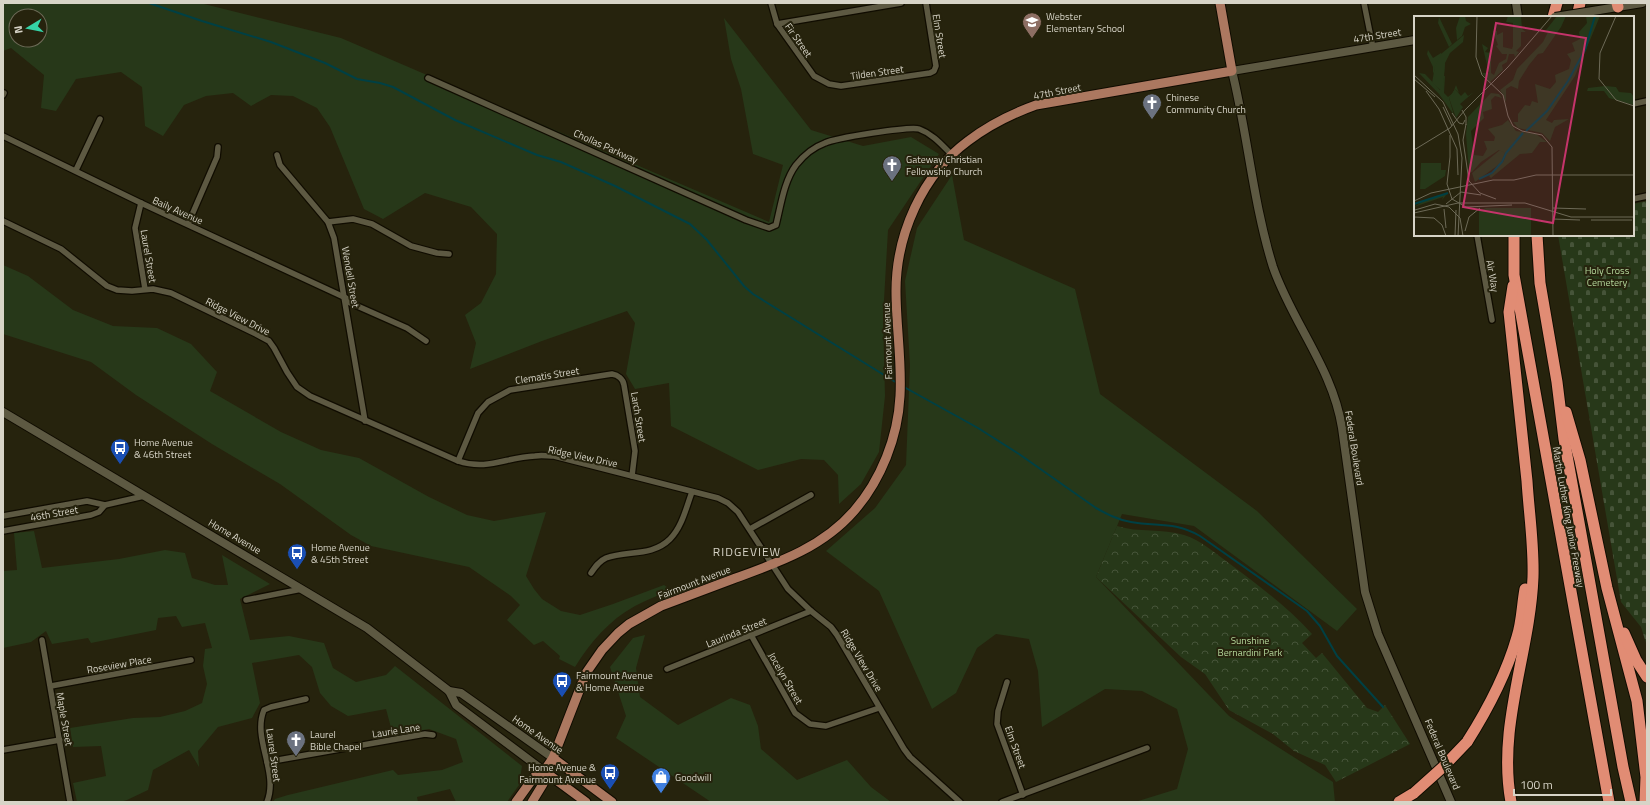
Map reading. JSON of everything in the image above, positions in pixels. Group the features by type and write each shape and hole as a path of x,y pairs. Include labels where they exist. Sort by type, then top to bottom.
{"highway":[{"path":"1554,16 1557,3"},
{"path":"1577,16 1580,3"},
{"name":"Martin Luther King Junior Freeway","path":"1514,236 1514,275 1609,802"},
{"name":"Martin Luther King Junior Freeway","path":"1537,236 1540,283 1557,382 1564,439 1623,767 1631,802"},
{"path":"1511,802 1507,780 1507,747 1532,592 1533,565 1532,529 1509,312 1514,275"},
{"path":"1557,382 1580,460 1602,567 1637,701 1646,777 1645,802"},
{"path":"1399,802 1414,793 1443,768 1467,742 1482,719 1503,679 1518,636 1532,529"},
{"path":"1602,567 1625,636 1636,660 1647,677"}],"main road":[{"name":"Federal Boulevard","path":"1220,3 1262,226 1273,267 1283,291 1326,373 1339,412 1348,465 1364,592 1378,634 1451,802"},
{"path":"1516,3 1518,16"},
{"path":"1560,16 1599,10 1617,5 1642,3"},
{"name":"47th Street","path":"952,155 967,141 990,126 1008,116 1036,105 1414,40"},
{"name":"Fairmount Avenue","path":"516,802 534,777 544,771 553,758 586,674 602,650 618,633 641,616 661,606 772,566 792,557 826,536 853,512 865,496 884,464 890,448 898,416 900,396 897,271 904,234 920,196 932,177 952,155"},
{"name":"Home Avenue","path":"3,412 144,496 232,546 367,628 449,691 456,705 586,802"},
{"name":"Home Avenue","path":"449,691 461,693 612,802"},
{"name":"Fairmount Avenue","path":"532,802 543,784 544,771"}],"street":[{"name":"Fir Street","path":"771,3 777,24 814,76 822,82"},
{"path":"777,24 901,3"},
{"name":"Elm Street","path":"926,3 936,66 934,71"},
{"path":"1364,3 1373,48"},
{"name":"Tilden Street","path":"822,82 841,86 930,73 934,71"},
{"name":"Chollas Parkway","path":"428,78 769,228 776,225 788,178 796,165 812,149 826,142 902,128 918,129 938,140 952,155"},
{"path":"1634,104 1647,102"},
{"path":"76,170 100,119"},
{"name":"Baily Avenue","path":"3,136 76,170 141,203 407,328 426,341"},
{"path":"188,224 217,157 218,147"},
{"name":"Wendell Street","path":"277,155 280,165 328,222 334,238 346,299 365,421"},
{"path":"1634,199 1647,196"},
{"name":"Laurel Street","path":"141,203 135,228 145,289"},
{"path":"328,222 353,219 372,224 411,246 437,253 449,254"},
{"name":"Ridge View Drive","path":"3,221 60,249 107,286 118,290 132,291 153,289 171,293 269,341 297,387 310,396 458,461 470,465 482,466 535,456 554,456 718,498 728,503 738,512 750,529 772,566 788,589 837,635 879,708 910,757 960,802"},
{"name":"Air Way","path":"1477,236 1492,320"},
{"name":"Clematis Street","path":"458,461 478,413 488,402 510,390 612,374 617,374 623,381 624,385"},
{"name":"Larch Street","path":"624,385 635,451 632,476"},
{"path":"591,573 597,564 606,558 655,550 670,539 679,526 692,492"},
{"name":"46th Street","path":"3,516 87,501 105,505 144,496"},
{"path":"750,529 811,496"},
{"name":"46th Street","path":"3,531 91,515 99,512 105,505"},
{"path":"246,600 303,589"},
{"name":"Laurinda Street","path":"667,669 811,611"},
{"name":"Jocelyn Street","path":"751,635 796,713 810,724 816,726 826,726 879,708"},
{"name":"Maple Street","path":"42,640 70,802"},
{"name":"Roseview Place","path":"50,686 192,660"},
{"name":"Elm Street","path":"1007,682 998,711 997,724 1024,795"},
{"name":"Laurel Street","path":"267,802 270,783 260,729 260,719 264,710 306,699"},
{"name":"Laurie Lane","path":"267,762 425,734 433,735"},
{"path":"3,750 60,740"},
{"path":"1002,802 1147,748"}],"green space":[{"path":"3,3 200,3 341,38 769,222 783,165 753,154 741,89 731,59 724,18 811,130 863,146 911,137 939,154 888,230 883,318 885,396 879,452 861,484 839,504 838,475 824,460 801,459 758,470 671,426 669,383 635,389 626,374 635,323 627,311 542,341 470,369 476,343 465,315 481,303 496,274 497,234 471,207 425,193 383,219 364,209 330,127 317,108 293,96 271,95 251,106 233,93 206,96 184,105 163,136 145,126 142,87 121,72 76,79 56,111 41,108 44,75 11,48 3,51"},
{"path":"952,175 964,240 1075,289 1100,394 1257,511 1357,609 1337,631 1194,526 1122,514 1096,577 1229,716 1333,782 1335,802 1135,802 1177,789 1188,749 1177,709 1142,691 1105,689 1042,727 1038,671 1029,639 996,634 977,648 956,693 932,709 879,591 826,551 875,508 906,465 910,365 905,281 917,228"},
{"name":"Holy Cross Cemetery","path":"1647,201 1647,646 1641,627 1621,602 1558,236 1634,236 1634,204"},
{"path":"3,265 28,276 73,310 113,326 157,328 191,344 217,372 210,391 281,432 321,450 359,458 429,497 467,515 494,521 546,512 526,576 542,599 561,611 580,615 664,585 671,590 639,604 617,618 587,649 575,667 559,659 560,656 543,641 534,645 507,620 520,605 511,596 469,567 371,546 351,535 280,484 212,444 136,395 91,362 3,334"},
{"name":"Sunshine Bernardini Park","path":"1117,526 1176,533 1190,537 1214,552 1252,580 1303,624 1312,634 1302,643 1316,658 1322,653 1367,708 1378,712 1385,705 1410,744 1336,782 1325,765 1294,751 1273,734 1229,710 1205,674 1181,657 1096,577"},
{"path":"34,531 42,568 119,559 165,550 185,553 192,578 215,585 228,585 222,555 270,584 240,599 250,640 289,636 324,643 333,668 356,682 386,675 395,666 522,766 519,785 507,802 456,802 450,789 417,797 418,802 273,802 275,799 288,795 393,770 398,775 442,770 463,762 456,739 429,729 393,735 386,709 348,716 331,706 320,693 312,667 299,655 252,663 260,703 252,718 218,727 198,751 199,767 189,750 153,770 148,790 127,800 120,802 77,802 73,783 106,776 101,746 73,747 70,728 133,718 160,717 185,711 202,703 207,684 203,666 205,649 212,648 205,623 182,627 176,616 158,618 156,630 91,643 88,638 52,644 46,631 31,642 3,648 3,571 17,570 14,533"},
{"path":"645,635 636,668 640,697 678,725 731,698 750,705 758,726 761,749 797,780 847,760 871,787 891,802 711,802 616,738 626,716 610,667 633,638"}],"waterway":[{"path":"149,3 271,42 325,63 357,79 393,87 455,120 537,155 561,162 615,186 690,224 707,240 744,286 753,294 897,383"},
{"path":"904,387 978,428 1019,454 1096,508 1126,521 1173,526 1182,528 1200,536 1307,611 1320,626 1337,656 1383,707"}],"place":[{"name":"Webster Elementary School","path":"1032,39"},
{"name":"Chinese Community Church","path":"1152,120"},
{"name":"Gateway Christian Fellowship Church","path":"892,182"},
{"name":"Home Avenue & 46th Street","path":"120,465"},
{"name":"Home Avenue & 45th Street","path":"297,570"},
{"name":"Fairmount Avenue & Home Avenue","path":"562,698"},
{"name":"Laurel Bible Chapel","path":"296,757"},
{"name":"Home Avenue & Fairmount Avenue","path":"610,790"},
{"name":"Goodwill","path":"661,794"}],"district":[{"name":"RIDGEVIEW","path":"747,552"}]}
